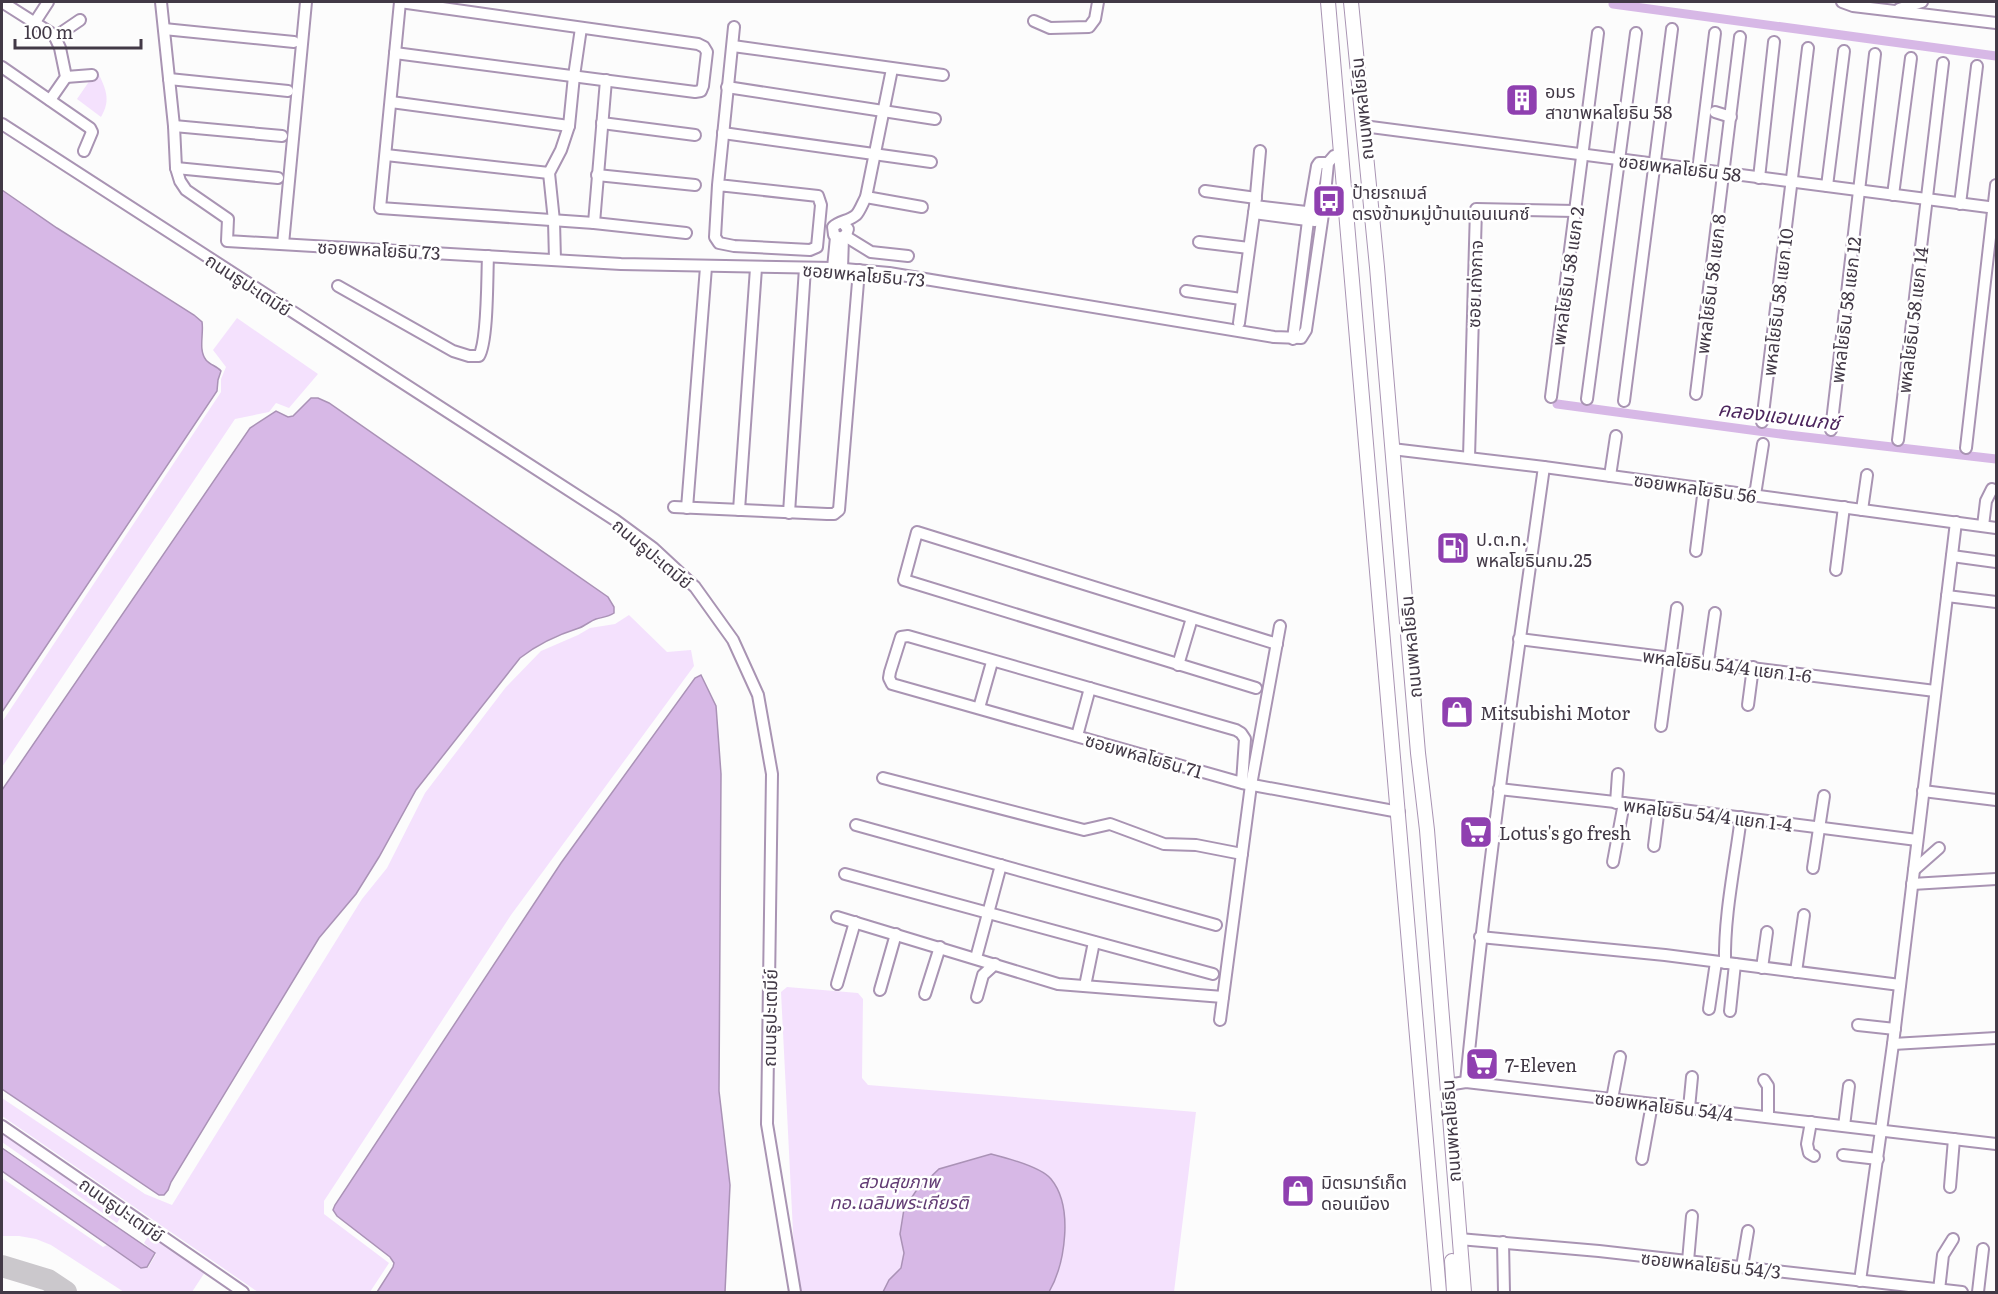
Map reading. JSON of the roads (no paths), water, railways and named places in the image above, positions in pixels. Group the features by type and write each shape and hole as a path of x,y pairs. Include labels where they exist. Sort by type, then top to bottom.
{"main road":[{"name":"ถนนพหลโยธิน","path":"1328,2 1439,1293"},
{"name":"ถนนพหลโยธิน","path":"1351,2 1427,830 1459,1239 1457,1292"},
{"path":"1365,426 1378,431 1386,428 1390,420"},
{"path":"1422,1084 1447,1085"},
{"path":"1455,1199 1450,1241 1457,1292"}],"street":[{"path":"2,2 50,31 55,37 60,48 66,77 50,100"},
{"path":"35,22 48,2"},
{"path":"161,2 176,168 278,178"},
{"path":"283,244 306,2"},
{"path":"395,53 695,92 700,91 703,86 707,52 704,47 698,44 400,2 395,53 386,155 380,208 594,223 686,233"},
{"path":"1034,21 1050,28 1089,27 1095,19 1098,2"},
{"path":"1842,2 1853,6 1996,23"},
{"path":"1896,10 1922,2"},
{"path":"55,37 80,20"},
{"path":"718,185 818,196 821,205 818,244 810,250 734,246 718,243 715,237 718,185 734,27"},
{"path":"164,28 294,42"},
{"path":"555,260 549,173 561,150 569,126 581,28"},
{"path":"1624,401 1672,29"},
{"name":"พหลโยธิน 58 แยก 2","path":"1551,397 1598,33"},
{"path":"1587,399 1636,33"},
{"path":"1698,170 1715,33"},
{"name":"พหลโยธิน 58 แยก 8","path":"1696,394 1740,37"},
{"path":"1759,178 1774,42"},
{"path":"733,46 943,75"},
{"name":"พหลโยธิน 58 แยก 10","path":"1762,422 1808,48"},
{"path":"1827,186 1844,51"},
{"name":"พหลโยธิน 58 แยก 12","path":"1831,430 1875,54"},
{"path":"1893,195 1911,58"},
{"name":"พหลโยธิน 58 แยก 14","path":"1898,440 1943,63"},
{"path":"1960,204 1977,66"},
{"path":"2,67 90,128 92,132 84,151"},
{"path":"837,269 840,232 856,215 866,197 892,69"},
{"path":"66,77 92,75"},
{"path":"169,79 288,90"},
{"path":"594,223 606,80"},
{"path":"727,87 935,119"},
{"path":"391,102 569,126"},
{"path":"1715,112 1731,117"},
{"path":"602,123 695,135"},
{"name":"ถนนธูปะเตมีย์","path":"2,124 615,520 653,548 695,587 733,640 758,695 772,774 767,1124 795,1293"},
{"path":"174,126 282,136"},
{"name":"ซอยพหลโยธิน 58","path":"1363,126 1995,208"},
{"path":"723,133 931,162"},
{"path":"1239,323 1260,152"},
{"path":"1328,163 1317,165 1293,339 1301,338 1306,330 1328,163 1334,156 1341,154"},
{"path":"386,155 549,173"},
{"name":"ซอยพหลโยธิน 73","path":"176,168 186,190 228,219 227,241 621,264 859,270 1293,339"},
{"path":"597,175 695,185"},
{"path":"1966,448 1996,185"},
{"path":"1205,191 1255,206 1322,218"},
{"path":"866,197 922,207"},
{"name":"ซอย เก่งกาจ","path":"1469,458 1476,209 1575,211"},
{"path":"819,228 840,232 871,252 908,256"},
{"path":"1199,242 1249,248"},
{"path":"338,286 453,351 469,356 479,356 483,350 488,256"},
{"path":"687,508 706,267"},
{"path":"739,510 756,268"},
{"path":"789,513 806,268"},
{"path":"674,507 827,514 834,514 839,510 859,270"},
{"path":"1186,291 1242,299"},
{"path":"1610,476 1616,436"},
{"path":"1755,495 1763,444"},
{"name":"ซอยพหลโยธิน 56","path":"1392,449 1544,467 1996,528"},
{"path":"1466,1082 1480,937 1544,467"},
{"path":"1862,510 1866,475"},
{"path":"1696,551 1704,488"},
{"path":"1983,526 1986,501 1992,489"},
{"path":"1836,570 1844,507"},
{"path":"1850,1293 1855,1280 1878,1159 1956,522"},
{"path":"1256,688 904,580 917,532 1277,644"},
{"path":"1952,556 1996,562"},
{"path":"1947,596 1996,602"},
{"path":"1661,726 1677,608"},
{"path":"1708,662 1715,613"},
{"path":"1178,665 1192,618"},
{"path":"1246,784 1280,626"},
{"name":"ซอยพหลโยธิน 71","path":"992,662 903,636 889,678 892,684 1246,784 1399,812"},
{"name":"พหลโยธิน 54/4 แยก 1-6","path":"1519,639 1935,691"},
{"path":"979,708 992,662 1090,688 1241,733 1245,739 1246,784 1242,854 1220,1020"},
{"path":"1748,705 1753,667"},
{"path":"1077,736 1090,688"},
{"path":"1613,862 1620,803 1618,774"},
{"path":"883,778 1084,830 1110,824 1164,844 1196,844 1242,854"},
{"name":"พหลโยธิน 54/4 แยก 1-4","path":"1499,789 1917,840"},
{"path":"1923,791 1996,800"},
{"path":"1814,868 1824,796"},
{"path":"1654,846 1659,807"},
{"path":"1730,1011 1724,940 1741,817"},
{"path":"856,825 1216,925"},
{"path":"1914,870 1939,848"},
{"path":"976,958 1001,865"},
{"path":"845,873 1213,974"},
{"path":"1912,884 1996,879"},
{"path":"1796,972 1804,915"},
{"path":"837,916 1058,984 1223,998"},
{"path":"837,984 855,922"},
{"path":"1762,968 1767,932"},
{"path":"880,990 896,934"},
{"path":"1480,937 1725,963 1900,985"},
{"path":"1085,986 1094,942"},
{"path":"925,994 940,947"},
{"path":"1709,1009 1725,963"},
{"path":"977,997 983,975 995,964"},
{"path":"1858,1024 1895,1029"},
{"path":"1893,1044 1996,1038"},
{"path":"1612,1099 1620,1058"},
{"path":"1689,1108 1692,1077"},
{"path":"1764,1080 1768,1086 1768,1117"},
{"name":"ซอยพหลโยธิน 54/4","path":"1447,1085 1466,1082 1996,1144"},
{"path":"1844,1126 1849,1086"},
{"path":"1642,1159 1652,1104"},
{"path":"1811,1122 1807,1144 1809,1153 1814,1156"},
{"name":"ถนนธูปะเตมีย์","path":"2,1126 243,1293"},
{"path":"1950,1187 1954,1139"},
{"path":"1843,1155 1878,1159"},
{"path":"1688,1261 1692,1216"},
{"path":"1742,1267 1748,1231"},
{"name":"ซอยพหลโยธิน 54/3","path":"1459,1239 1688,1261 1957,1292"},
{"path":"1939,1290 1942,1255 1953,1239"},
{"path":"1503,1242 1504,1293"},
{"path":"1978,1293 1983,1249"}],"waterway":[{"name":"คลองแอนเนกซ์","path":"1613,4 1996,56"},
{"name":"คลองแอนเนกซ์","path":"1557,404 1788,435 1996,459"}],"place":[{"name":"อมร สาขาพหลโยธิน 58","path":"1522,100"},
{"name":"ป้ายรถเมล์ ตรงข้ามหมู่บ้านแอนเนกซ์","path":"1329,201"},
{"name":"ป.ต.ท. พหลโยธินกม.25","path":"1453,548"},
{"name":"Mitsubishi Motor","path":"1457,712"},
{"name":"Lotus's go fresh","path":"1476,832"},
{"name":"7-Eleven","path":"1482,1064"},
{"name":"มิตรมาร์เก็ต ดอนเมือง","path":"1298,1191"}],"park label":[{"name":"สวนสุขภาพ ทอ.เฉลิมพระเกียรติ","path":"899,1190"}]}
